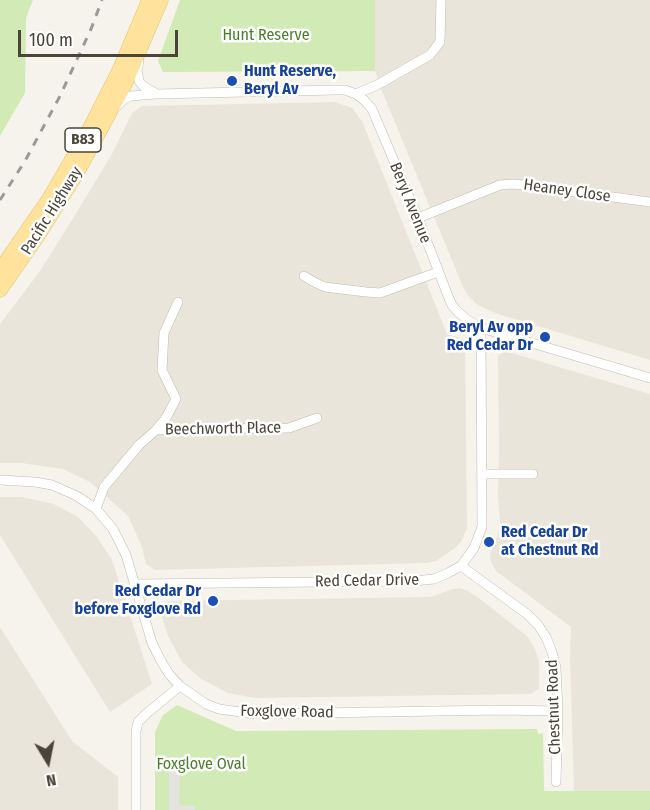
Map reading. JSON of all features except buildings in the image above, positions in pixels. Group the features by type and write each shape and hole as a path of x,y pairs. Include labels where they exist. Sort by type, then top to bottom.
{"main road":[{"name":"Pacific Highway","path":"0,270 49,200 88,132 134,38 148,0"},
{"name":"Pacific Highway","path":"0,290 57,206 110,113 125,84 160,0"}],"street":[{"path":"110,113 124,99 140,94 345,90 356,94 374,87 430,55 440,42 441,0"},
{"path":"140,50 137,70 139,81 156,94"},
{"name":"Beryl Avenue","path":"356,94 372,109 452,305 469,321 482,328 650,378"},
{"name":"Heaney Close","path":"418,218 506,184 524,184 650,202"},
{"path":"304,276 325,287 380,293 438,272"},
{"path":"156,430 166,418 176,399 162,370 164,333 178,302"},
{"path":"461,566 474,549 482,527 482,328"},
{"name":"Beechworth Place","path":"96,509 104,487 156,430 289,428 317,418"},
{"path":"483,474 533,474"},
{"name":"Foxglove Road","path":"0,480 52,485 77,496 96,509 113,529 126,555 152,643 165,668 180,686 206,704 219,709 255,714 558,711"},
{"name":"Red Cedar Drive","path":"135,584 414,581 434,579 461,566"},
{"name":"Chestnut Road","path":"461,566 527,614 546,637 556,668 558,711 556,782"},
{"path":"136,810 136,730 138,722 180,686"}],"shaded area":[{"path":"375,0 650,0 650,360 498,314 478,305 469,297 375,71"},
{"path":"335,102 352,108 362,121 447,334 465,339 467,528 462,540 455,548 436,561 426,563 155,570 146,564 142,547 128,516 90,482 63,469 21,463 0,463 0,324 40,271 112,154 132,113 142,106"},
{"path":"505,351 650,394 650,791 574,791 571,627 496,571 491,562 490,554 500,523 498,356"},
{"path":"0,497 22,497 54,504 78,517 97,537 112,560 152,684 110,712 0,535"},
{"path":"460,588 480,599 527,636 535,649 539,662 539,689 530,694 255,698 228,693 201,679 182,662 168,636 160,611 166,601 431,597"},
{"path":"0,627 72,741 118,777 118,810 0,810"},
{"path":"169,760 180,760 179,805 195,806 195,810 169,810"}],"green space":[{"path":"0,0 33,0 26,18 25,93 0,136"},
{"name":"Hunt Reserve","path":"180,0 375,0 375,71 163,72 158,61"},
{"name":"Foxglove Oval","path":"177,705 236,731 537,729 538,734 543,733 544,791 650,791 650,810 155,810 155,732 163,715"}],"railway":[{"path":"0,200 25,161 60,96 102,0"}],"place":[{"name":"Hunt Reserve, Beryl Av","path":"232,81"},
{"name":"Beryl Av opp Red Cedar Dr","path":"545,337"},
{"name":"Red Cedar Dr at Chestnut Rd","path":"489,542"},
{"name":"Red Cedar Dr before Foxglove Rd","path":"213,601"}]}
